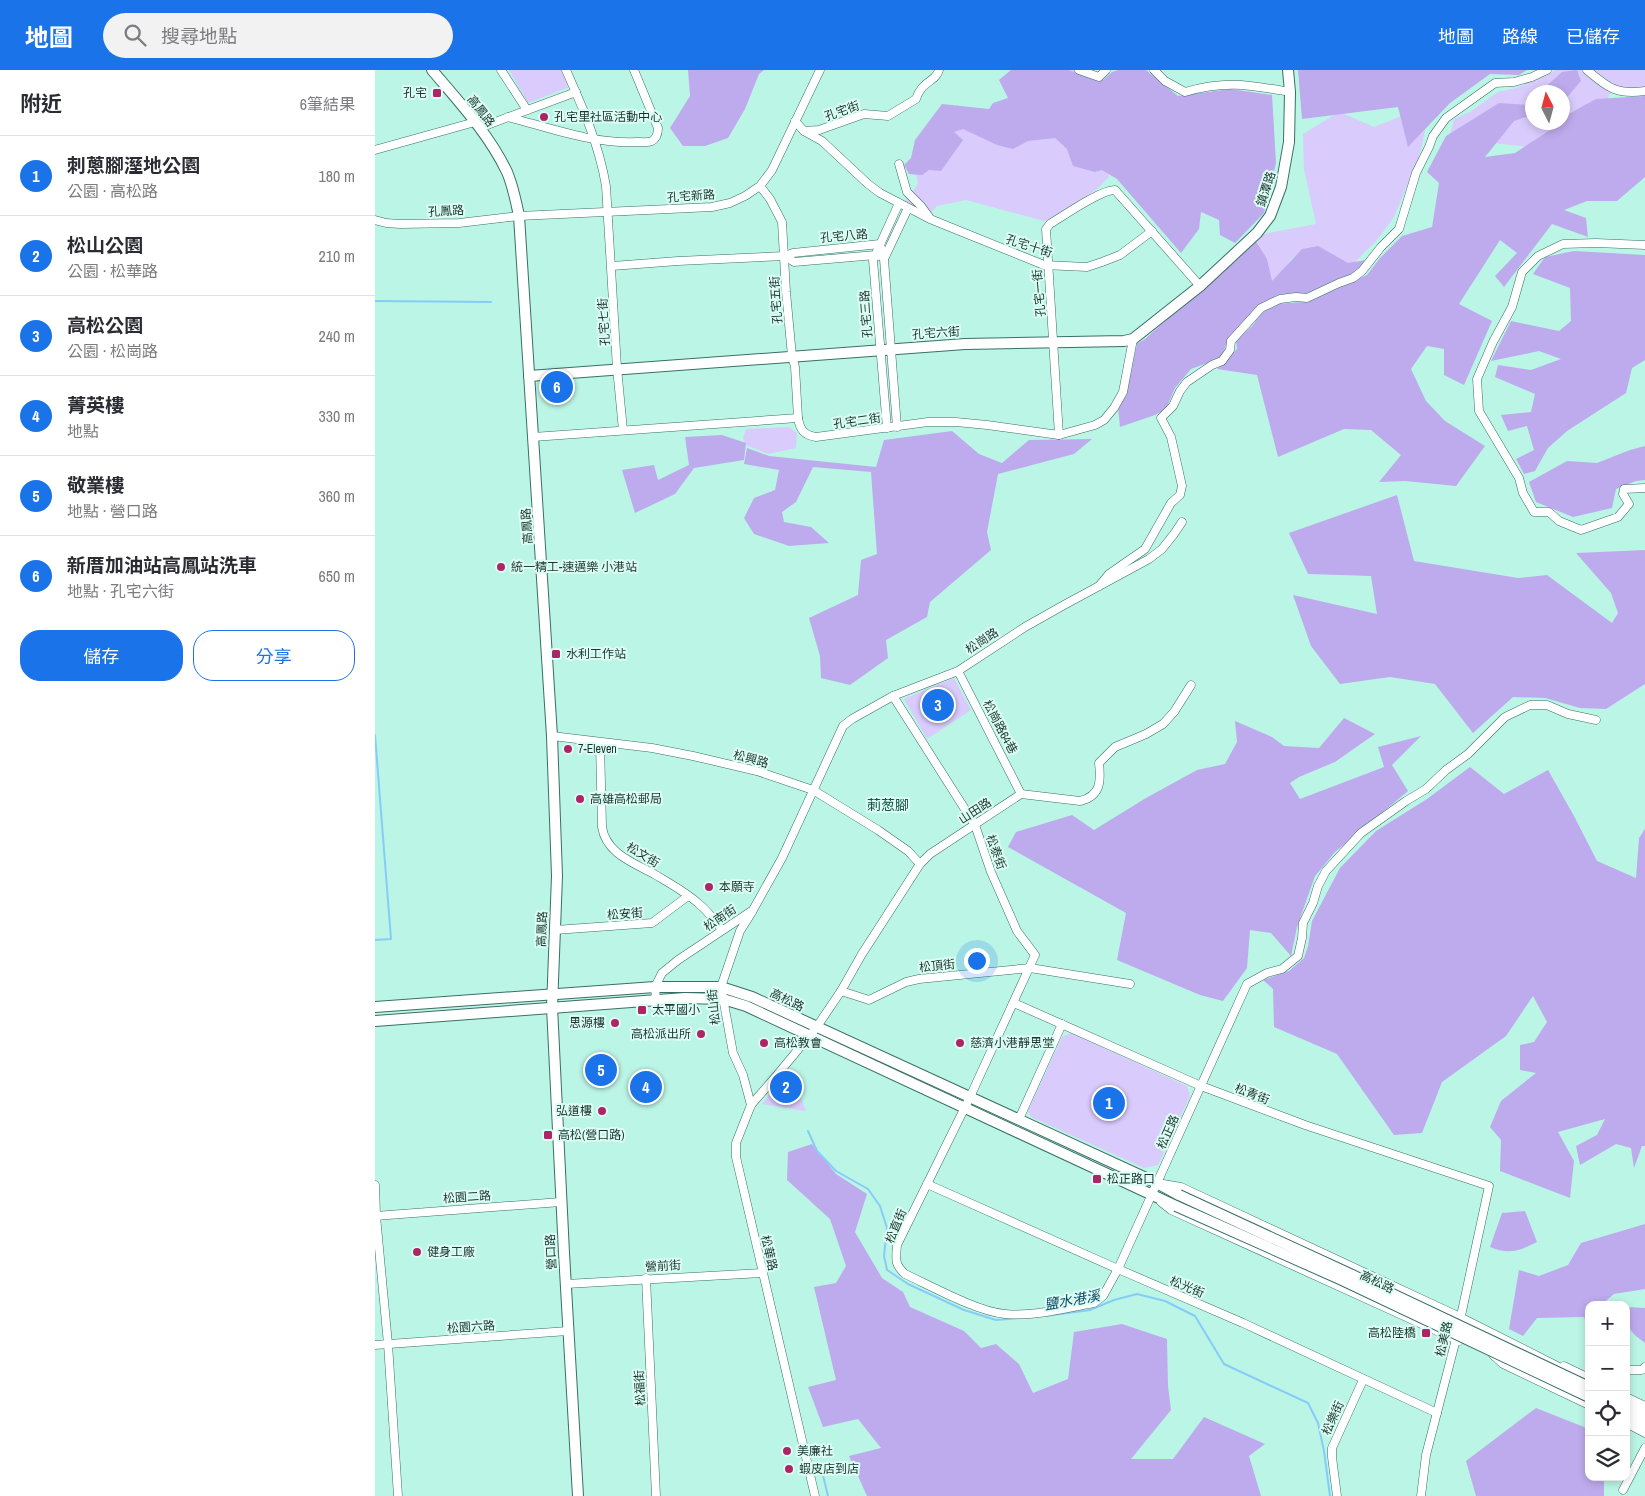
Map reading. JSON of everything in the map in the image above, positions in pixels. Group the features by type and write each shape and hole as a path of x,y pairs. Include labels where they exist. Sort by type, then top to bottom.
{"street":[{"name":"高鳳路","path":"432,70 477,125 499,156 513,187 519,216 552,736 557,866 552,1007"},
{"path":"501,70 527,110"},
{"path":"566,70 602,161 608,212"},
{"path":"508,117 595,140 619,143 651,142 658,133 634,70"},
{"name":"孔宅新路","path":"519,216 712,207 730,204 759,186 772,170 820,70"},
{"name":"孔宅街","path":"804,131 819,130 864,114 888,116 916,99 919,89 938,74 939,70"},
{"path":"1079,70 1099,77 1106,70"},
{"path":"1154,70 1165,81 1185,92 1198,88 1233,84 1252,85 1290,92"},
{"name":"鎮潭路","path":"1200,286 1257,233 1270,216 1276,202 1286,166 1289,142 1290,92 1288,70"},
{"path":"1099,586 1109,574 1145,549 1171,503 1179,495 1182,486 1171,437 1161,418 1173,406 1179,391 1187,382 1212,364 1222,361 1230,350 1231,341 1261,308 1279,299 1307,298 1353,278 1362,271 1399,229 1416,173 1433,136 1446,118 1495,83 1514,82 1547,70"},
{"path":"1587,70 1611,89 1625,91 1645,90"},
{"path":"375,150 508,117 575,92"},
{"path":"795,121 804,131"},
{"name":"孔宅十街","path":"804,131 822,141 868,184 908,208 1009,252 1048,265 1087,267 1120,255 1152,231"},
{"path":"899,164 907,192 921,206 930,219"},
{"name":"孔宅五街","path":"759,186 770,199 781,222 798,418"},
{"name":"孔宅一街","path":"1059,435 1046,229 1100,194 1115,190 1152,231"},
{"name":"孔宅三路","path":"887,428 873,260 899,203"},
{"name":"孔宅三路","path":"897,426 884,259 908,208"},
{"name":"孔宅七街","path":"608,212 617,368 623,430"},
{"name":"孔鳳路","path":"375,220 400,224 459,223 519,216"},
{"path":"1133,339 1200,286 1152,231"},
{"name":"孔宅八路","path":"612,266 785,256 793,252 880,244 884,259"},
{"path":"1645,245 1563,244 1538,256 1521,272 1512,307 1493,342 1477,379 1479,411 1519,478 1523,493 1534,512 1549,512 1559,521 1581,530 1618,517 1629,504 1623,494 1625,489 1645,488"},
{"name":"孔宅八路","path":"785,256 794,262 876,255 884,259"},
{"name":"孔宅六街","path":"529,376 617,368 965,344 1124,341 1133,339"},
{"name":"孔宅二街","path":"798,418 803,432 807,436 816,437 928,422 956,422 1059,435 1095,425 1104,420 1114,408 1123,392 1133,339"},
{"path":"533,437 798,418"},
{"name":"松崗路","path":"813,790 843,726 851,719 893,696 958,671 1025,627 1149,559 1162,549 1182,522"},
{"name":"松崗路64巷","path":"958,671 1021,794"},
{"path":"1021,794 1080,801 1088,799 1095,793 1099,785 1099,763 1115,747 1146,734 1163,724 1174,712 1191,685"},
{"name":"松泰街","path":"893,696 975,825 991,872 1017,931 1035,955 1030,968"},
{"name":"松正路","path":"1118,1269 1247,984 1267,973 1282,968 1298,956 1303,938 1303,923 1326,871 1361,833 1426,789 1446,770 1468,754 1505,717 1530,705 1547,705 1568,714 1596,720"},
{"name":"松興路","path":"552,736 652,748 693,756 757,771 813,790 878,830 908,851 920,864"},
{"name":"松文街","path":"600,742 604,836 615,851 626,860 688,896 705,909 722,930"},
{"name":"松南街","path":"655,987 662,973 753,910 782,858 813,790"},
{"name":"山田路","path":"813,1032 841,991 862,954 920,864 940,846 1021,794"},
{"name":"松安街","path":"555,930 653,923 688,896"},
{"name":"松山街","path":"751,1105 743,1076 733,1053 721,987 740,930 753,910"},
{"name":"松頂街","path":"841,991 869,1000 913,980 1030,968 1130,984"},
{"name":"松直街","path":"1030,968 970,1097 897,1246 897,1267 905,1274 977,1307 1004,1314 1027,1314 1094,1303 1103,1296 1118,1269"},
{"path":"655,987 657,1000"},
{"name":"高松路","path":"375,1008 655,987 721,987 752,997 813,1032 965,1107 1152,1195 1342,1280 1585,1395"},
{"name":"高松路","path":"375,1021 657,1000 723,999 813,1032 970,1097 1585,1385"},
{"name":"松青街","path":"1014,1003 1201,1086 1305,1125 1489,1186"},
{"name":"營口路","path":"552,1007 565,1284 578,1496"},
{"path":"1019,1119 1062,1024"},
{"name":"松華路","path":"813,1032 751,1105 736,1143 736,1157 815,1496"},
{"name":"高松路","path":"1157,1183 1181,1187 1460,1317 1503,1339 1513,1341 1585,1375"},
{"name":"松光街","path":"927,1184 1243,1323 1437,1413"},
{"path":"375,1186 375,1216 388,1344 397,1496"},
{"name":"松美路","path":"1421,1496 1426,1455 1456,1340 1489,1186"},
{"name":"高松路","path":"1152,1195 1171,1210 1496,1357 1503,1364 1585,1403"},
{"name":"松園二路","path":"375,1216 561,1202"},
{"name":"營前街","path":"565,1284 762,1272"},
{"name":"松福街","path":"646,1278 656,1496"},
{"name":"松園六路","path":"375,1345 568,1331"},
{"path":"1503,1339 1585,1380"},
{"path":"1496,1357 1585,1399"},
{"path":"1630,1370 1645,1368"},
{"name":"松樂街","path":"1337,1496 1331,1457 1332,1448 1363,1380"},
{"path":"1630,1399 1645,1406"},
{"path":"1630,1403 1645,1411"},
{"path":"1630,1408 1645,1416"},
{"path":"1630,1419 1645,1426"},
{"path":"1630,1426 1645,1432"},
{"path":"1623,1490 1645,1448"}],"shaded area":[{"path":"509,70 565,70 572,86 528,103"},
{"path":"688,70 764,70 759,74 745,109 728,138 705,146 683,146 670,128 690,96"},
{"path":"1011,70 1068,70 1103,80 1112,72 1118,70 1146,70 1178,96 1230,89 1272,95 1276,163 1264,213 1235,243 1220,235 1219,220 1201,212 1199,229 1181,253 1117,179 1102,170 1095,172 1073,166 1067,149 1055,138 1028,141 1013,149 997,145 963,129 954,132 963,140 941,171 929,170 922,175 909,174 904,165 911,158 915,140 942,104 989,109 993,103 1008,98 999,80"},
{"path":"1024,70 1083,70 1093,74 1109,177 1097,189 1048,222 966,200 937,206 930,214 905,201 918,184 913,158 946,108 958,105 972,119 998,114 1019,86"},
{"path":"1298,70 1527,70 1519,75 1490,74 1450,103 1408,147 1398,107 1302,119"},
{"path":"1556,70 1645,70 1645,90 1611,90 1604,109 1570,126 1570,85 1525,85 1525,130 1563,130 1529,147 1450,135 1454,119 1470,112 1498,92 1516,88"},
{"path":"1577,70 1581,81 1570,94 1570,85 1548,85 1562,72"},
{"path":"1645,96 1645,177 1617,201 1587,201 1564,210 1586,218 1588,237 1552,224 1504,287 1495,276 1517,253 1500,240 1459,304 1492,321 1464,385 1444,375 1444,349 1427,346 1411,369 1426,401 1445,421 1485,446 1456,486 1405,481 1379,482 1401,455 1371,430 1344,429 1278,457 1257,375 1217,369 1237,349 1236,341 1252,326 1261,314 1274,304 1303,302 1367,275 1380,258 1402,236 1432,227 1439,183 1427,172 1446,136 1499,103 1525,105 1525,117 1514,121 1485,157 1515,153 1550,130 1570,130 1570,113 1596,99"},
{"path":"1339,112 1374,127 1404,115 1424,118 1425,132 1419,157 1394,217 1377,240 1349,268 1333,257 1307,247 1291,259 1271,291 1249,250 1264,234 1316,224 1304,169 1303,134"},
{"path":"1255,240 1267,259 1272,281 1302,249 1318,246 1348,263 1366,260 1356,272 1322,288 1307,293 1277,295 1247,317 1226,345 1221,358 1191,369 1175,388 1166,409 1155,415 1120,427 1118,407 1126,396 1137,344 1145,339"},
{"path":"1574,251 1645,255 1645,360 1632,368 1626,393 1567,431 1548,448 1535,471 1524,474 1516,459 1534,450 1527,426 1508,431 1501,415 1531,412 1535,394 1495,377 1498,365 1531,370 1561,359 1539,351 1491,361 1511,321 1559,331 1571,321 1570,288 1533,274 1545,257"},
{"path":"789,427 797,433 796,448 768,454 746,445 743,438 746,429"},
{"path":"952,431 979,454 1002,463 1029,440 1092,439 1074,454 998,474 987,532 991,550 930,602 927,617 886,640 888,658 850,685 821,678 820,656 809,618 858,595 861,560 877,554 871,472 813,467 796,502 782,512 784,522 811,527 829,543 789,546 754,534 744,518 754,498 775,490 779,470 744,464 747,448 769,456 876,467 884,440"},
{"path":"722,435 746,443 744,460 694,468 675,494 635,513 622,470 654,465 658,480 689,465 685,437"},
{"path":"1645,446 1645,480 1636,481 1616,489 1612,508 1573,517 1536,502 1529,482 1567,461 1597,463"},
{"path":"1397,495 1414,561 1518,578 1547,575 1612,623 1618,613 1611,593 1576,553 1645,550 1645,684 1606,709 1580,708 1545,698 1513,697 1473,733 1435,684 1390,677 1340,684 1311,646 1293,595 1377,614 1371,576 1308,574 1289,533"},
{"path":"954,678 971,710 927,739 904,699"},
{"path":"1344,718 1375,734 1335,762 1299,777 1290,783 1300,799 1384,767 1378,747 1421,736 1392,765 1408,791 1335,852 1315,876 1297,927 1291,956 1271,933 1250,930 1247,968 1223,1001 1200,995 1117,960 1126,913 1008,847 1016,832 1072,815 1094,830 1197,770 1225,764 1237,742 1235,721 1272,737 1284,746 1319,748"},
{"path":"1470,767 1504,794 1548,770 1597,861 1636,878 1639,838 1645,829 1645,1146 1642,1146 1634,1168 1631,1148 1616,1144 1580,1165 1576,1146 1597,1135 1605,1119 1558,1132 1574,1161 1570,1198 1500,1171 1501,1140 1490,1127 1501,1101 1536,1073 1520,1070 1520,1045 1534,1042 1547,1022 1533,996 1506,1036 1442,1082 1422,1133 1394,1135 1337,1054 1274,1027 1273,989 1263,980 1289,971 1304,958 1312,921 1340,868 1376,831 1427,799"},
{"path":"1071,1033 1187,1086 1190,1096 1158,1165 1144,1168 1031,1117 1028,1111 1062,1037"},
{"path":"789,1069 806,1111 762,1104"},
{"path":"812,1144 836,1174 867,1194 855,1232 882,1278 903,1292 910,1307 964,1331 981,1348 996,1344 1019,1364 1033,1393 1068,1379 1074,1332 1122,1324 1167,1339 1168,1386 1171,1410 1131,1459 1173,1459 1204,1417 1265,1444 1249,1456 1261,1496 867,1496 849,1456 881,1448 858,1419 823,1427 808,1387 836,1380 814,1287 836,1283 846,1266 830,1219 787,1180 788,1152"},
{"path":"1525,1211 1537,1242 1514,1251 1503,1251 1490,1247 1502,1213"},
{"path":"1645,1224 1645,1289 1614,1294 1606,1301 1585,1301 1585,1319 1584,1317 1537,1318 1523,1336 1509,1329 1519,1270 1539,1276 1568,1265 1581,1243"},
{"path":"1630,1307 1645,1308 1645,1343 1630,1329"},
{"path":"1536,1408 1585,1427 1585,1481 1604,1481 1604,1496 1476,1496 1466,1461"}],"waterway":[{"path":"375,301 491,302"},
{"path":"375,735 391,939 375,940"},
{"name":"鹽水港溪","path":"808,1131 817,1151 836,1171 868,1189 880,1206 887,1228 884,1256 887,1270 908,1284 964,1310 996,1320 1020,1318"},
{"name":"鹽水港溪","path":"1045,1316 1090,1310 1114,1300 1137,1294 1165,1301 1195,1316 1224,1364 1308,1403 1318,1423 1330,1496"},
{"name":"鹽水港溪","path":"822,1471 828,1496"}],"place":[{"name":"孔宅","path":"437,93"},
{"name":"孔宅里社區活動中心","path":"544,117"},
{"name":"新厝加油站高鳳站洗車","path":"557,387"},
{"name":"統一精工-速邁樂 小港站","path":"501,567"},
{"name":"水利工作站","path":"556,654"},
{"name":"高松公園","path":"938,705"},
{"name":"7-Eleven","path":"568,749"},
{"name":"高雄高松郵局","path":"580,799"},
{"name":"本願寺","path":"709,887"},
{"name":"太平國小","path":"642,1010"},
{"name":"思源樓","path":"615,1023"},
{"name":"高松派出所","path":"701,1034"},
{"name":"高松教會","path":"764,1043"},
{"name":"慈濟小港靜思堂","path":"960,1043"},
{"name":"敬業樓","path":"601,1070"},
{"name":"菁英樓","path":"646,1087"},
{"name":"松山公園","path":"786,1087"},
{"name":"刺蔥腳溼地公園","path":"1109,1103"},
{"name":"弘道樓","path":"602,1111"},
{"name":"高松(營口路)","path":"548,1135"},
{"name":"松正路口","path":"1097,1179"},
{"name":"健身工廠","path":"417,1252"},
{"name":"高松陸橋","path":"1426,1333"},
{"name":"美廉社","path":"787,1451"},
{"name":"蝦皮店到店","path":"789,1469"}],"district":[{"name":"莿葱腳","path":"888,805"}]}
